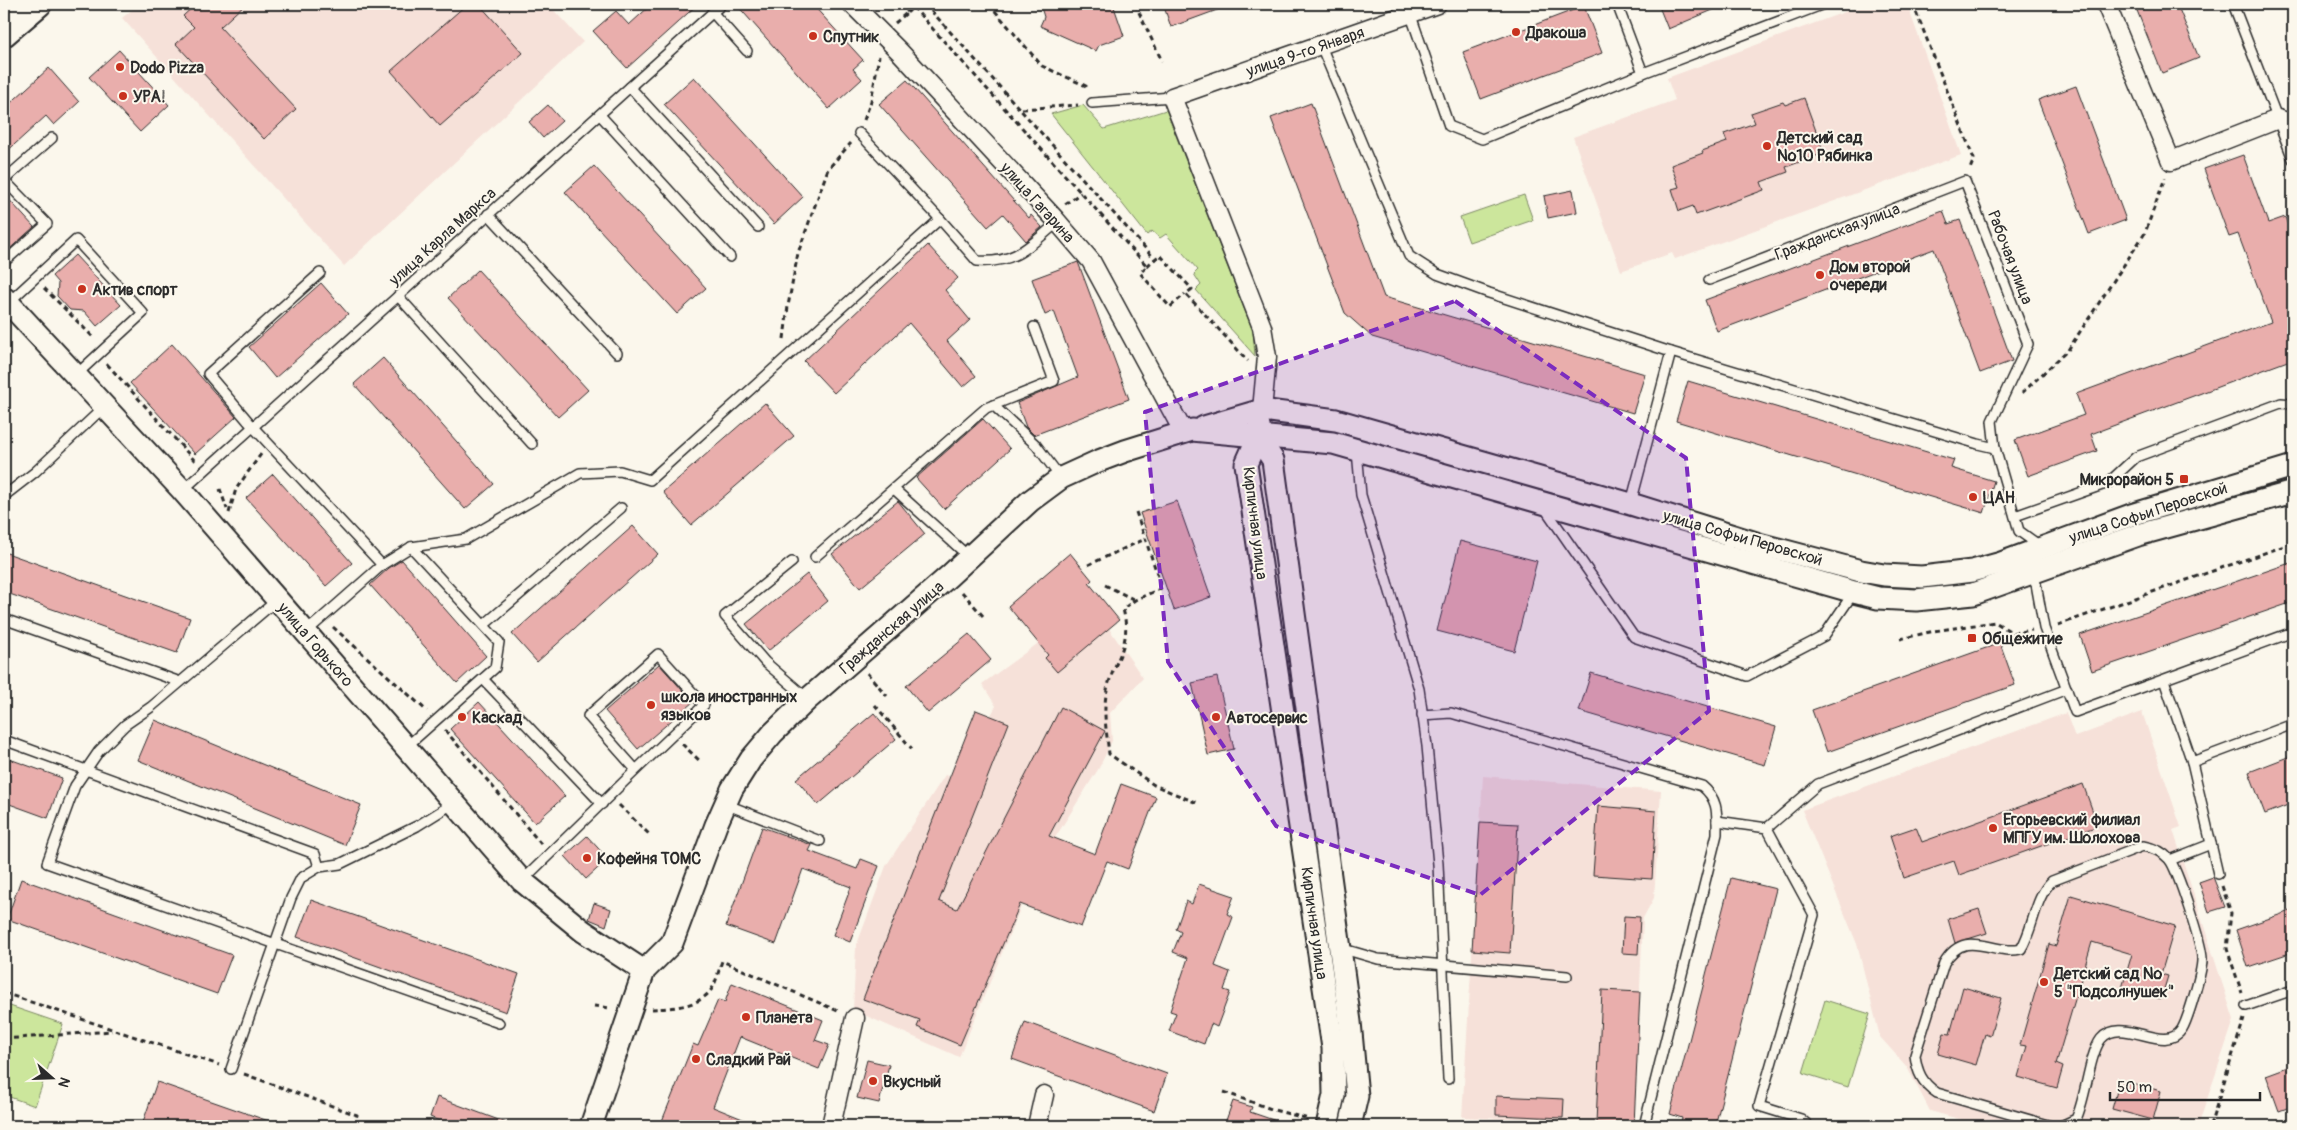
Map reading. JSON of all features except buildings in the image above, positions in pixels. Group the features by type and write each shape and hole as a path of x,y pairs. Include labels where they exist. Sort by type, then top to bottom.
{"main road":[{"path":"4,8 8,4"},
{"path":"4,34 39,4"}],"street":[{"name":"улица Гагарина","path":"852,4 883,34 1058,222 1091,261 1188,431"},
{"name":"улица 9-го Января","path":"1172,97 1321,46 1408,9 1437,4"},
{"path":"2106,4 2171,161 2286,121"},
{"path":"1172,97 1262,327 1267,357 1258,436"},
{"name":"улица Горького","path":"6,300 182,490 522,881 583,931 644,971"},
{"name":"улица Софьи Перовской","path":"1188,431 1262,410 1336,420 1631,504 1759,544 1884,575 1922,577 1972,572 2037,561 2293,492"},
{"name":"Гражданская улица","path":"644,971 672,943 725,804 741,773 761,746 808,699 855,660 1030,501 1062,478 1125,450 1188,431 1258,436"},
{"name":"улица Софьи Перовской","path":"1258,436 1301,438 1356,448 1878,598 1940,598 1973,594 2131,515 2293,466"},
{"name":"Кирпичная улица","path":"1258,436 1273,460 1340,948 1357,1080 1357,1096 1350,1126"},
{"name":"Кирпичная улица","path":"1258,436 1246,464 1333,1048 1335,1081 1327,1125"},
{"path":"591,1126 644,971"},
{"path":"831,1126 855,1018"},
{"path":"1037,1126 1044,1095"}],"lane":[{"name":"улица Карла Маркса","path":"182,490 722,4"},
{"path":"1617,4 1643,73"},
{"path":"1408,9 1449,126 1482,139 1643,73 1824,4"},
{"path":"2233,4 2286,121 2293,159"},
{"path":"712,12 747,51"},
{"path":"1321,46 1410,256 1437,274 1489,293 1671,352 1995,448 2019,532 2037,561 2044,628 2075,712 2293,632"},
{"path":"630,87 758,227"},
{"path":"1092,104 1172,97"},
{"path":"600,115 730,257"},
{"path":"859,133 977,261 996,262 1012,258 1058,222"},
{"path":"4,262 47,224 4,180 52,138"},
{"name":"Гражданская улица","path":"1709,280 1965,181"},
{"name":"Рабочая улица","path":"1965,181 2028,344 1992,421 1995,448"},
{"path":"488,214 617,354"},
{"path":"306,632 382,565 412,547 466,539 580,472 620,471 650,480 940,219"},
{"path":"6,300 35,278 76,240 143,313 76,376"},
{"path":"320,273 208,374 253,427 382,565"},
{"path":"398,296 532,444"},
{"path":"815,558 986,408 1054,381 1034,327"},
{"path":"1631,504 1671,352"},
{"path":"2015,516 2108,483 2136,457 2281,403 2293,404"},
{"path":"993,405 1036,445 1062,478"},
{"path":"4,496 35,472 104,406"},
{"path":"1356,448 1360,495 1419,689 1438,864 1441,965 1448,1080"},
{"path":"894,489 968,556"},
{"path":"1539,501 1634,637 1747,676 1824,636 1854,592"},
{"path":"484,625 621,508"},
{"path":"406,747 495,668 499,642 412,547"},
{"path":"792,562 725,616 765,662 808,699"},
{"path":"277,600 180,682 125,725 99,751 75,786 47,864 499,1023"},
{"path":"4,619 180,682"},
{"path":"522,881 704,705 658,654 588,716 636,770"},
{"path":"483,679 602,804"},
{"path":"2164,680 2192,762 2218,874"},
{"path":"1716,820 1767,828 1818,784 2067,689"},
{"path":"1422,714 1451,713 1702,786 1712,795 1716,811 1716,834 1644,1126"},
{"path":"2192,762 2293,724"},
{"path":"4,740 315,854 319,867"},
{"path":"231,1070 291,898 301,878 319,867 340,864 418,826 454,802"},
{"path":"725,804 820,841"},
{"path":"1767,828 1814,915 1759,1106 1801,1119 1810,1126"},
{"path":"2170,860 2211,844"},
{"path":"2051,1126 1937,1094 1926,1086 1916,1068 1915,1055 1944,963 1950,952 1963,945 1980,943 2012,951 2021,949 2027,938 2044,890 2052,881 2143,846 2155,848 2170,860 2201,942 2202,961 2186,1020 2181,1031 2170,1038 2156,1038 2120,1030 2110,1032 2101,1040 2095,1051 2082,1107 2076,1119 2061,1126"},
{"path":"1340,948 1378,959 1567,976"},
{"path":"2246,1006 2293,990"}],"path":[{"path":"900,4 908,12 915,5 1147,266"},
{"path":"925,4 1155,259"},
{"path":"989,4 1042,66 1086,86"},
{"path":"1135,4 1162,60"},
{"path":"1913,4 1974,159 1965,181"},
{"path":"782,361 788,306 798,253 828,169 859,133 871,101 883,34"},
{"path":"1021,109 1092,104"},
{"path":"2019,395 2068,350 2145,233 2171,161"},
{"path":"1160,254 1192,289 1170,307 1140,273 1155,259 1160,254"},
{"path":"35,278 195,461"},
{"path":"1186,294 1248,362"},
{"path":"220,489 229,514 236,488 269,444"},
{"path":"1136,512 1162,588 1135,600 1123,609 1127,623 1126,635 1123,650 1112,675 1106,696 1109,754 1154,785 1196,803"},
{"path":"1088,565 1145,539"},
{"path":"1900,639 1934,631 1995,622 2013,633 2057,625 2293,543"},
{"path":"949,576 983,616"},
{"path":"1105,585 1135,600"},
{"path":"322,618 437,720 550,854"},
{"path":"855,660 886,696"},
{"path":"875,705 912,749"},
{"path":"673,735 700,761"},
{"path":"610,796 651,836"},
{"path":"2210,1126 2242,1028 2246,1006 2227,949 2231,913 2218,874"},
{"path":"594,1006 630,1010 680,1008 697,1000 712,988 722,961 855,1018"},
{"path":"4,993 358,1115 354,1126"},
{"path":"4,1039 115,1030"},
{"path":"1224,1092 1274,1110 1327,1125"}],"highlighted area":[{"path":"1455,301 1686,458 1709,711 1480,895 1276,826 1168,662 1145,412"}],"shaded area":[{"path":"139,4 548,4 583,42 344,266 122,18"},
{"name":"Детский сад №10 Рябинка","path":"1866,4 1907,4 1961,155 1675,259 1672,253 1621,271 1573,137 1675,100 1667,78"},
{"path":"1092,604 1143,678 1110,713 1112,741 1099,768 1039,863 959,1057 853,1010 856,947 886,866 945,775 956,779 996,706 982,684"},
{"name":"Детский сад № 5 \"Подсолнушек\"","path":"2142,712 2181,827 2173,830 2234,1020 2198,1126 1984,1126 1930,1111 1907,1067 1880,1037 1857,944 1802,810 2066,713 2075,737"},
{"path":"1483,776 1661,791 1654,898 1643,918 1634,1125 1462,1117"}],"green space":[{"path":"1083,105 1104,129 1166,110 1253,331 1255,356 1196,290 1201,285 1194,274 1198,270 1166,234 1160,238 1152,231 1147,235 1051,114"},
{"path":"1524,195 1533,220 1469,242 1460,217"},
{"path":"1825,1000 1870,1014 1848,1087 1803,1073"},
{"path":"4,1004 63,1024 35,1106 4,1095"}],"place":[{"name":"Дракоша","path":"1516,32"},
{"name":"Спутник","path":"813,36"},
{"name":"Dodo Pizza","path":"120,67"},
{"name":"УРА!","path":"123,96"},
{"name":"Детский сад №10 Рябинка","path":"1767,146"},
{"name":"Дом второй очереди","path":"1820,275"},
{"name":"Актив спорт","path":"82,289"},
{"name":"Микрорайон 5","path":"2184,479"},
{"name":"ЦАН","path":"1973,497"},
{"name":"Общежитие","path":"1972,638"},
{"name":"школа иностранных языков","path":"651,705"},
{"name":"Каскад","path":"462,717"},
{"name":"Автосервис","path":"1216,717"},
{"name":"Егорьевский филиал МПГУ им. Шолохова","path":"1993,828"},
{"name":"Кофейня ТОМС","path":"587,858"},
{"name":"Детский сад № 5 \"Подсолнушек\"","path":"2044,982"},
{"name":"Планета","path":"746,1017"},
{"name":"Сладкий Рай","path":"696,1059"},
{"name":"Вкусный","path":"873,1081"}]}
